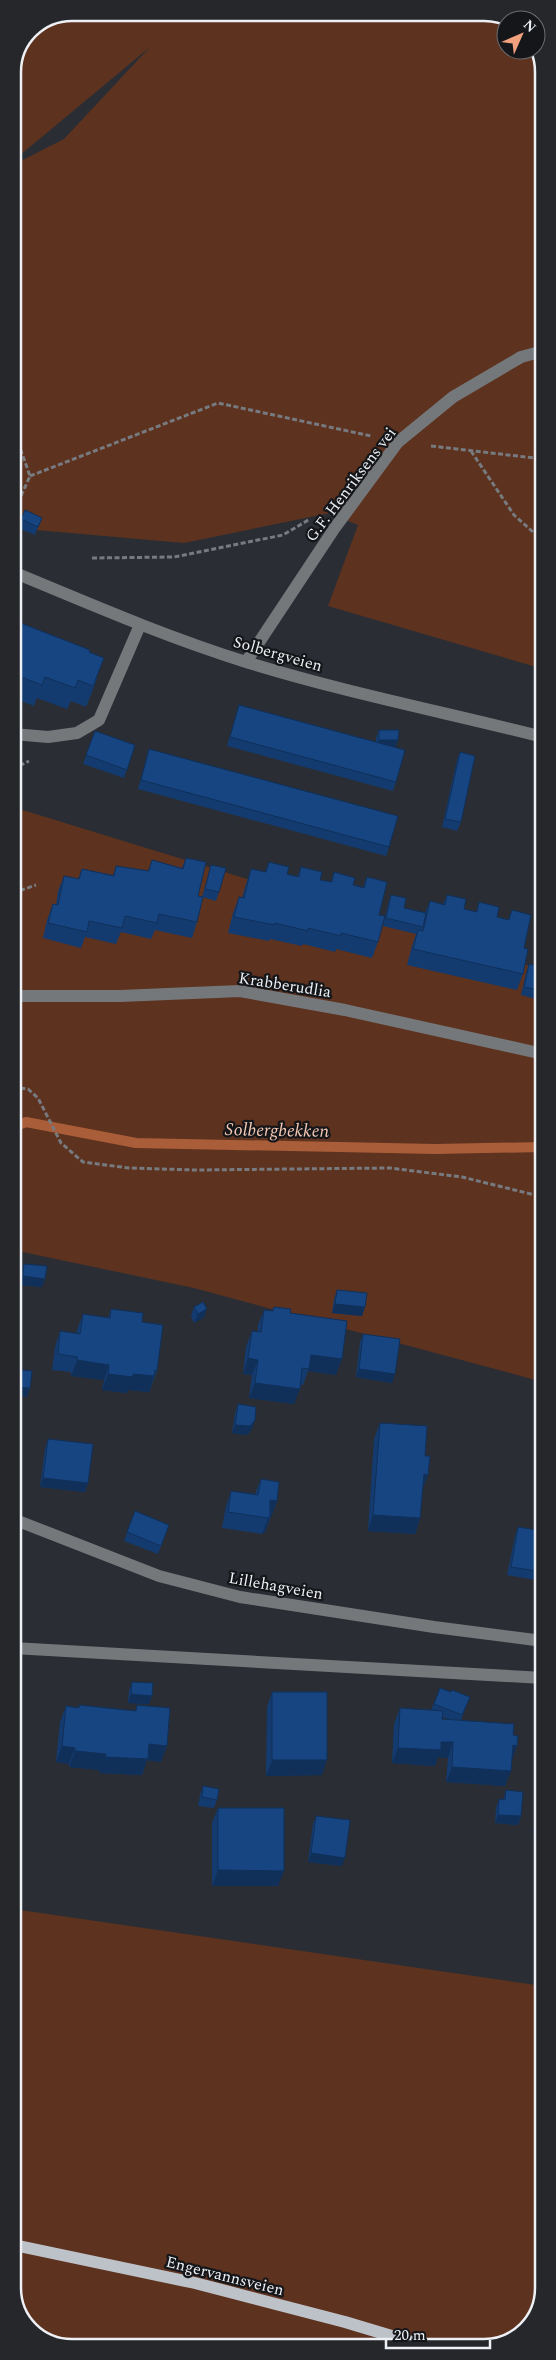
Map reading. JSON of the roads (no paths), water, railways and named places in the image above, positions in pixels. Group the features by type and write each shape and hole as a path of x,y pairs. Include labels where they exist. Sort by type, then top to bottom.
{"main road":[{"name":"Engervannsveien","path":"21,2246 195,2283 345,2322 402,2339"}],"street":[{"name":"G.F. Henriksens vei","path":"246,662 334,529 398,442 453,397 521,357 535,353"},
{"name":"Solbergveien","path":"21,575 140,625 246,662 317,682 535,735"},
{"path":"21,735 48,737 77,732 99,720 140,625"},
{"name":"Krabberudlia","path":"21,996 120,996 240,991 336,1008 535,1052"},
{"name":"Lillehagveien","path":"21,1522 159,1576 240,1597 434,1628 535,1640"},
{"path":"21,1648 535,1678"}],"waterway":[{"name":"Solbergbekken","path":"21,1124 26,1122 136,1143 435,1149 535,1147"}]}
